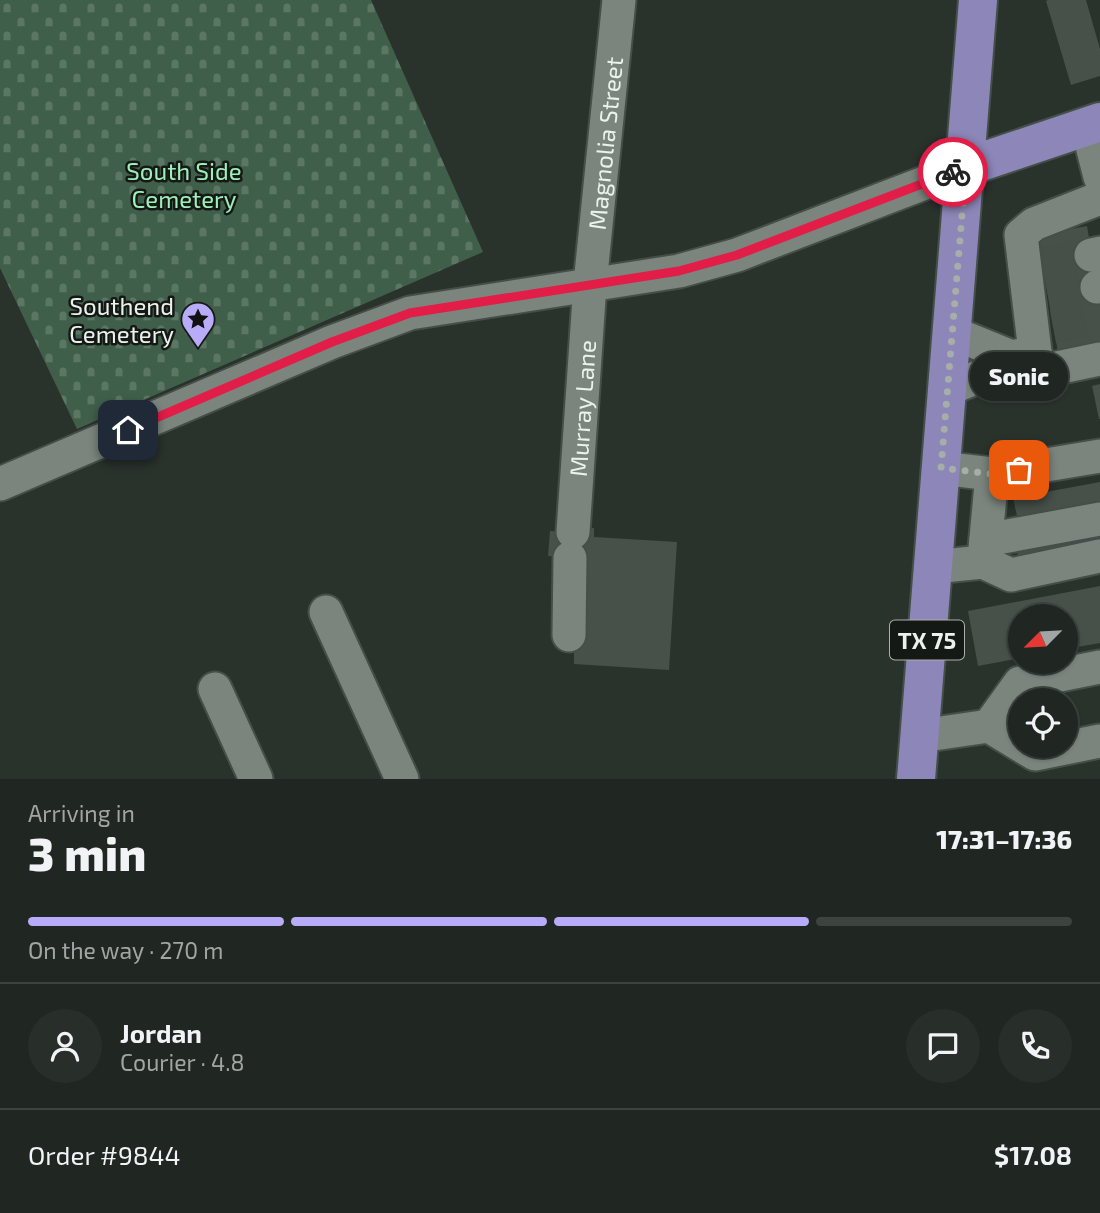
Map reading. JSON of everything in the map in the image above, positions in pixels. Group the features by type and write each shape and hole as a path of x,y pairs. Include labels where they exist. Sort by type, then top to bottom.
{"main road":[{"name":"TX 75","path":"916,779 978,0"},
{"path":"966,167 1093,124"}],"street":[{"name":"Magnolia Street","path":"590,284 619,0"},
{"path":"1093,124 1100,177"},
{"path":"0,484 332,342 410,313 679,271 733,257 966,167"},
{"path":"1100,198 1034,224 1021,235 1033,265 1038,372 1100,359"},
{"name":"Murray Lane","path":"569,635 572,545 590,284"},
{"path":"953,333 1035,327"},
{"path":"948,389 1003,367 1035,327"},
{"path":"941,468 992,474 1100,456"},
{"path":"985,551 992,474"},
{"path":"933,567 1100,519"},
{"path":"985,551 1011,575 1100,556"},
{"path":"326,612 402,779"},
{"path":"989,726 1020,683 1100,667"},
{"path":"215,689 256,779"},
{"path":"920,736 989,726 1035,754 1100,741"}],"green space":[{"name":"South Side Cemetery","path":"0,0 371,0 483,252 77,429 0,268"}],"building":[{"path":"1086,0 1100,49 1100,76 1071,85 1046,1"},
{"path":"1087,226 1100,304 1100,345 1058,352 1037,235"},
{"path":"1100,384 1100,419 1099,419 1092,386"},
{"path":"1100,482 1100,501 1017,516 1013,498"},
{"path":"594,528 594,537 677,542 669,670 574,664 574,558 548,556 550,531 576,532"},
{"path":"1100,530 1100,549 1020,565 1016,546"},
{"path":"1100,586 1100,643 1078,647 1078,604 1008,604 1008,660 978,666 968,611"}],"tunnel":[{"path":"1042,263 1091,255"},
{"path":"1048,296 1097,287"},
{"path":"1053,327 1100,318"}],"way so far":[{"path":"953,172 966,167 941,468 992,474 1019,470"}],"place":[{"name":"Southend Cemetery","path":"198,349"},
{"name":"Sonic","path":"1019,470"}],"route":[{"path":"128,430 332,342 410,313 485,299 679,271 737,255 953,172"}]}
